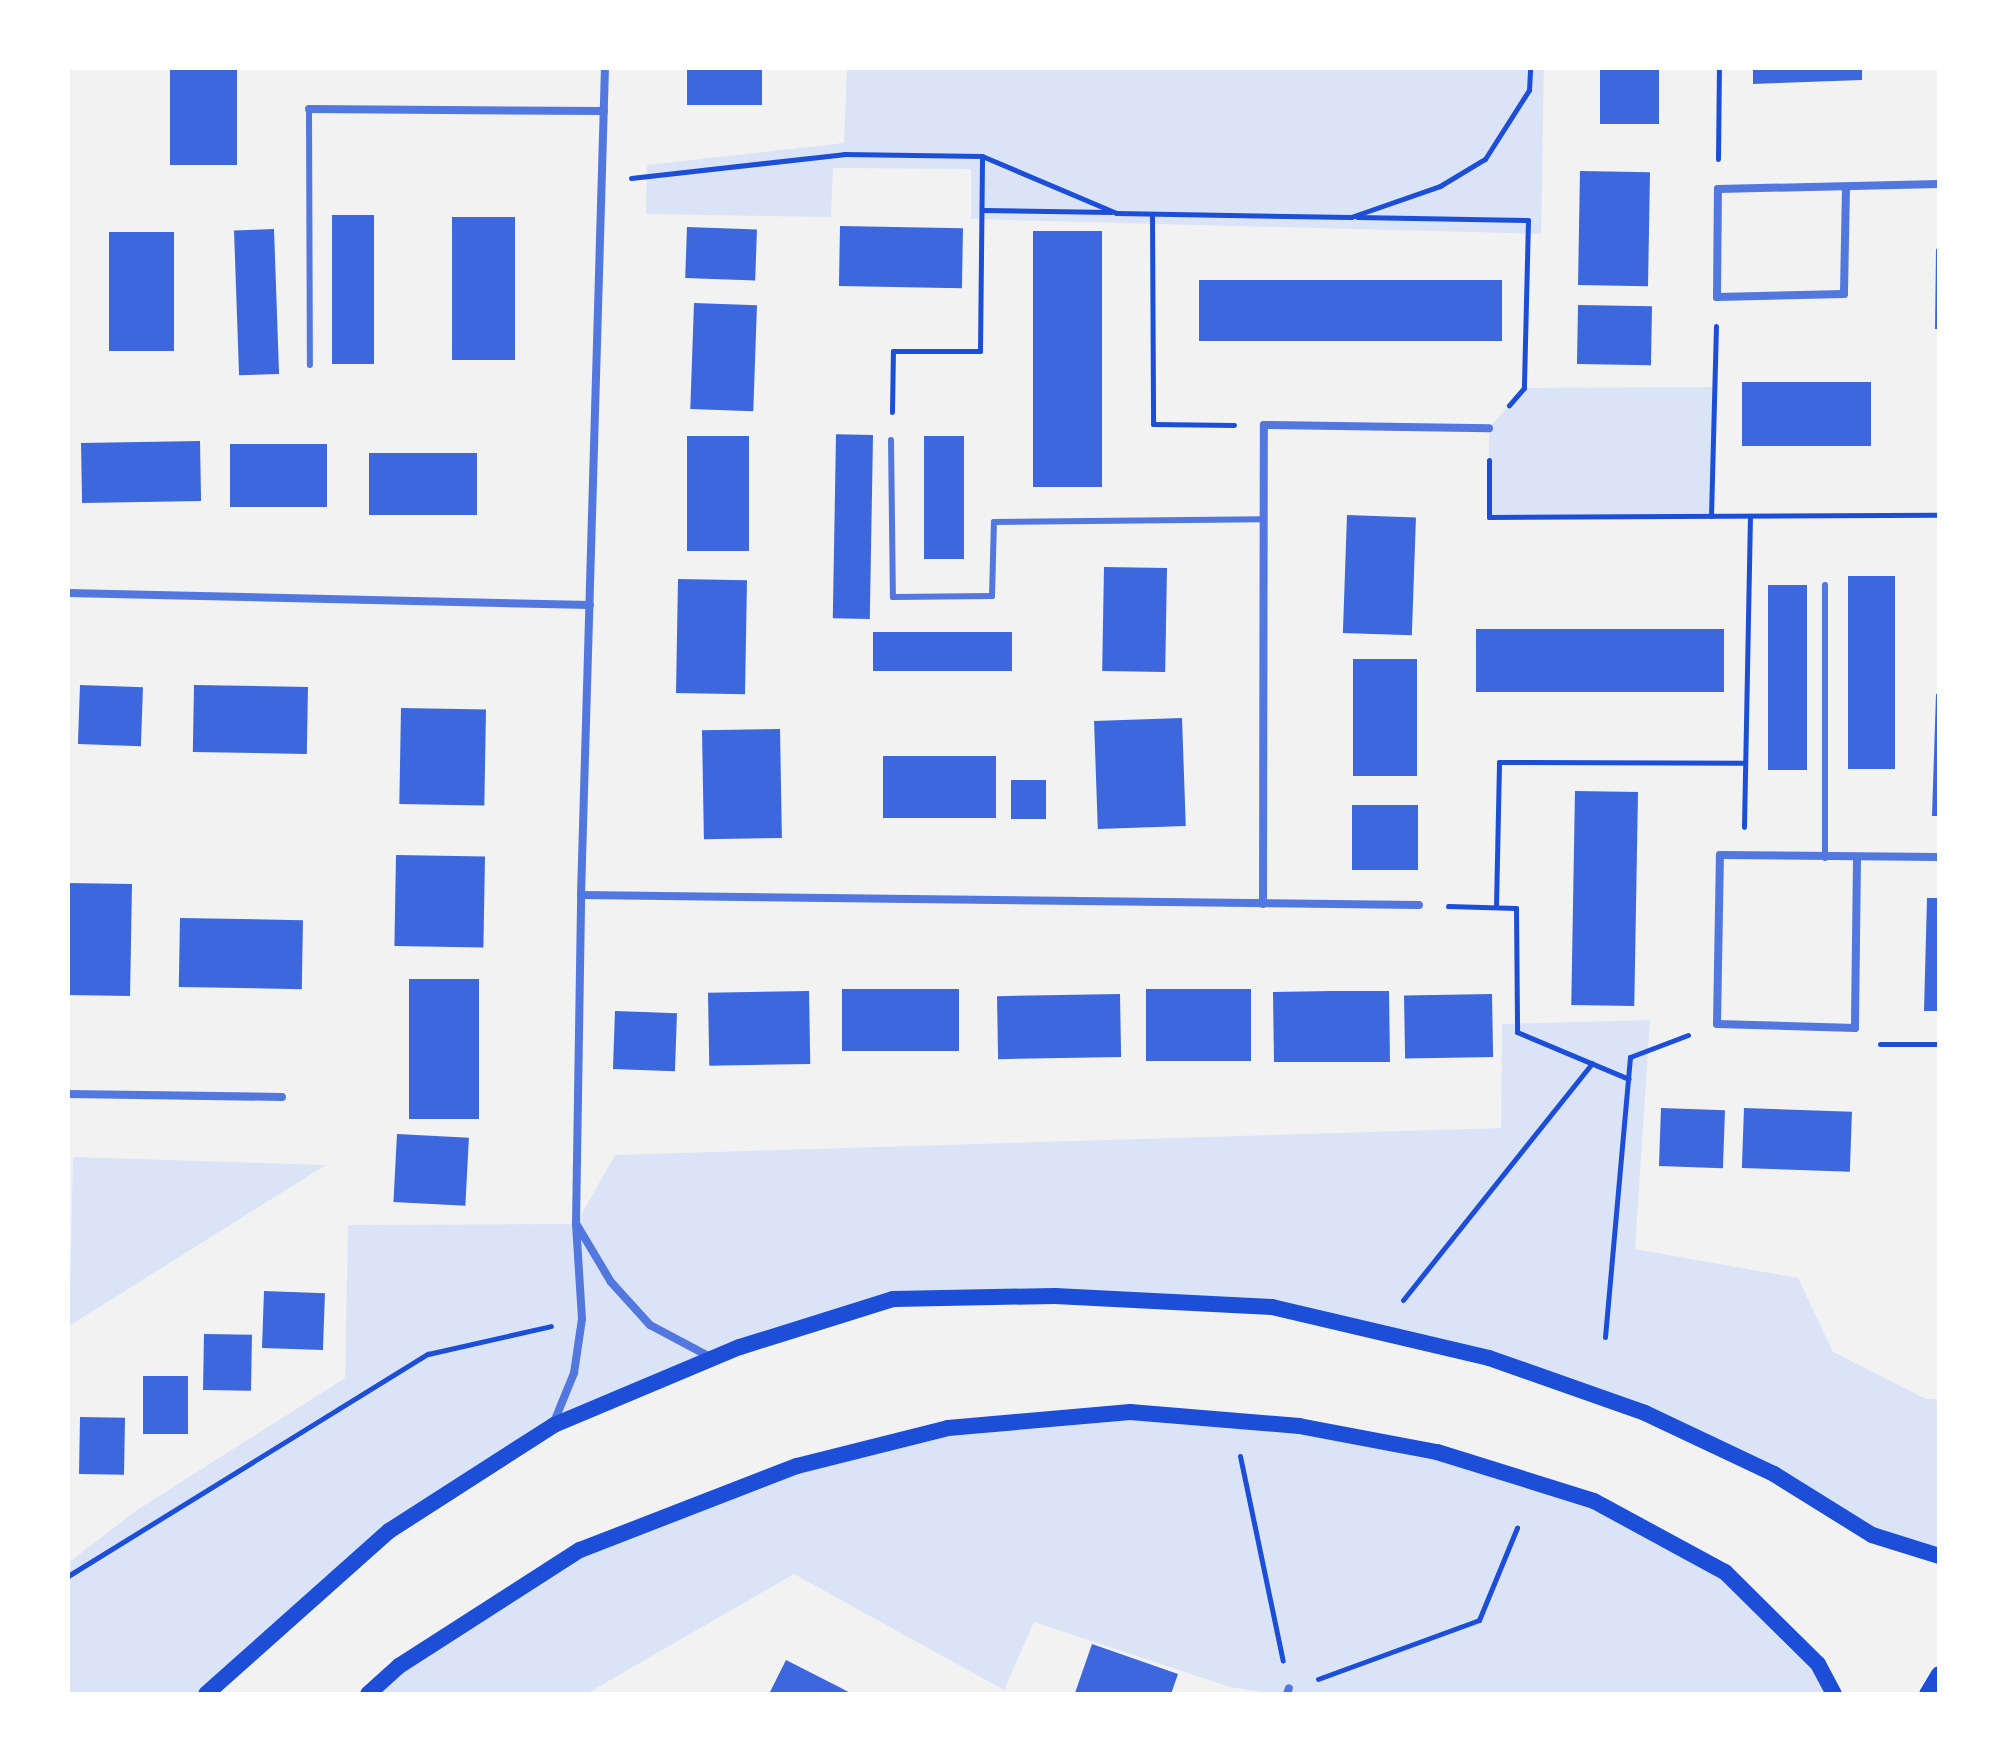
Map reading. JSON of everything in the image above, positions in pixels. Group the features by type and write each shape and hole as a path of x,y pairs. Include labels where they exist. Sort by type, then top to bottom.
{"main road":[{"path":"206,1694 389,1531 554,1425 714,1359 893,1299 1055,1296 1272,1307 1489,1358 1645,1413 1774,1474 1872,1535 1939,1556"},
{"path":"368,1694 399,1666 580,1550 797,1466 948,1428 1130,1412 1299,1426 1437,1452 1594,1501 1725,1572 1818,1664 1834,1694"},
{"path":"1927,1694 1939,1674"}],"street":[{"path":"554,1425 574,1373 582,1319 576,1224 581,895 605,68"},
{"path":"309,109 604,111"},
{"path":"1846,187 1844,294 1717,297 1718,189 1939,184"},
{"path":"1263,904 1264,425 1489,428"},
{"path":"68,593 590,605"},
{"path":"1857,859 1855,1028 1717,1024 1720,855 1857,859 1939,857"},
{"path":"581,895 1419,905"},
{"path":"68,1094 282,1097"},
{"path":"576,1224 611,1282 650,1325 714,1359"}],"lane":[{"path":"309,109 310,365"},
{"path":"891,440 893,597 992,596 994,522 1262,519"},
{"path":"1825,585 1825,858"}],"path":[{"path":"1351,217 1440,186 1485,159 1529,90 1530,68"},
{"path":"1718,189 1719,68"},
{"path":"604,181 844,154 982,156 1116,213"},
{"path":"891,440 893,351 980,351 982,156"},
{"path":"982,210 1528,220 1524,388 1489,428 1489,517 1939,515"},
{"path":"1152,214 1153,424 1264,425"},
{"path":"1711,516 1717,297"},
{"path":"1744,856 1750,516"},
{"path":"1496,907 1499,762 1744,763"},
{"path":"1419,905 1516,908 1517,1032 1629,1079"},
{"path":"1605,1337 1630,1057 1717,1024"},
{"path":"1855,1028 1870,1043 1939,1044"},
{"path":"1378,1332 1592,1063"},
{"path":"68,1576 428,1354 564,1324"},
{"path":"1232,1421 1288,1691 1367,1665 1479,1620 1517,1528"}],"shaded area":[{"path":"847,68 1544,68 1541,234 971,219 971,169 833,168 831,217 646,214 647,165 844,143"},
{"path":"1715,387 1711,516 1489,517 1489,428 1524,388"},
{"path":"1650,1020 1635,1249 1798,1278 1833,1352 1926,1399 1939,1399 1939,1556 1872,1535 1774,1474 1489,1358 1272,1307 893,1299 740,1347 554,1425 389,1531 206,1694 68,1694 68,1563 137,1510 345,1378 348,1225 576,1224 615,1155 1501,1128 1502,1024"},
{"path":"73,1157 326,1165 69,1326"},
{"path":"1130,1412 1232,1421 1437,1452 1594,1501 1725,1572 1834,1694 1274,1694 1230,1687 1034,1622 1004,1690 794,1574 586,1694 368,1694 580,1550 797,1466 948,1428"}],"building":[{"path":"170,68 237,68 237,165 170,165"},
{"path":"687,68 762,68 762,105 687,105"},
{"path":"1600,68 1659,68 1659,124 1600,124"},
{"path":"1753,68 1862,68 1862,80 1753,84"},
{"path":"1580,171 1650,172 1648,286 1578,285"},
{"path":"332,215 374,215 374,364 332,364"},
{"path":"452,217 515,217 515,360 452,360"},
{"path":"840,226 963,228 962,288 839,286"},
{"path":"687,227 757,229 755,280 685,278"},
{"path":"274,229 279,374 239,375 234,230"},
{"path":"1033,231 1102,231 1102,487 1033,487"},
{"path":"109,232 174,232 174,351 109,351"},
{"path":"1936,249 1939,249 1939,329 1935,329"},
{"path":"1199,280 1502,280 1502,341 1199,341"},
{"path":"694,303 757,305 753,411 690,409"},
{"path":"1578,305 1652,306 1651,365 1577,364"},
{"path":"1742,382 1871,382 1871,446 1742,446"},
{"path":"836,434 873,435 870,619 833,618"},
{"path":"687,436 749,436 749,551 687,551"},
{"path":"924,436 964,436 964,559 924,559"},
{"path":"200,441 201,501 82,503 81,443"},
{"path":"230,444 327,444 327,507 230,507"},
{"path":"369,453 477,453 477,515 369,515"},
{"path":"1347,515 1416,517 1412,635 1343,633"},
{"path":"1104,567 1167,568 1165,672 1102,671"},
{"path":"1848,576 1895,576 1895,769 1848,769"},
{"path":"678,579 747,580 745,694 676,693"},
{"path":"1768,585 1807,585 1807,770 1768,770"},
{"path":"1476,629 1724,629 1724,692 1476,692"},
{"path":"873,632 1012,632 1012,671 873,671"},
{"path":"1353,659 1417,659 1417,776 1353,776"},
{"path":"80,685 143,687 141,746 78,744"},
{"path":"194,685 308,687 307,754 193,752"},
{"path":"1936,694 1939,694 1939,816 1932,816"},
{"path":"401,708 486,709 484,805 399,804"},
{"path":"1182,718 1186,826 1098,829 1094,721"},
{"path":"780,729 782,838 704,839 702,730"},
{"path":"883,756 996,756 996,818 883,818"},
{"path":"1011,780 1046,780 1046,819 1011,819"},
{"path":"1575,791 1638,792 1634,1006 1571,1005"},
{"path":"1352,805 1418,805 1418,870 1352,870"},
{"path":"396,855 485,857 483,948 394,946"},
{"path":"68,883 132,884 130,996 68,995"},
{"path":"1927,898 1939,898 1939,1011 1924,1011"},
{"path":"180,918 303,920 302,989 179,987"},
{"path":"409,979 479,979 479,1119 409,1119"},
{"path":"842,989 959,989 959,1051 842,1051"},
{"path":"1146,989 1251,989 1251,1061 1146,1061"},
{"path":"809,991 810,1064 709,1066 708,993"},
{"path":"1389,991 1390,1062 1274,1062 1273,992"},
{"path":"1120,994 1121,1057 998,1059 997,996"},
{"path":"1492,994 1493,1057 1405,1059 1404,996"},
{"path":"615,1011 677,1013 675,1071 613,1069"},
{"path":"1661,1108 1725,1110 1723,1168 1659,1166"},
{"path":"1744,1108 1852,1112 1850,1172 1742,1168"},
{"path":"397,1134 469,1138 465,1206 393,1202"},
{"path":"264,1291 325,1293 323,1350 262,1348"},
{"path":"204,1334 252,1335 251,1391 203,1390"},
{"path":"143,1376 188,1376 188,1434 143,1434"},
{"path":"80,1417 125,1418 124,1475 79,1474"},
{"path":"1092,1644 1178,1674 1171,1694 1075,1693"},
{"path":"786,1660 841,1688 852,1694 769,1694"}]}
